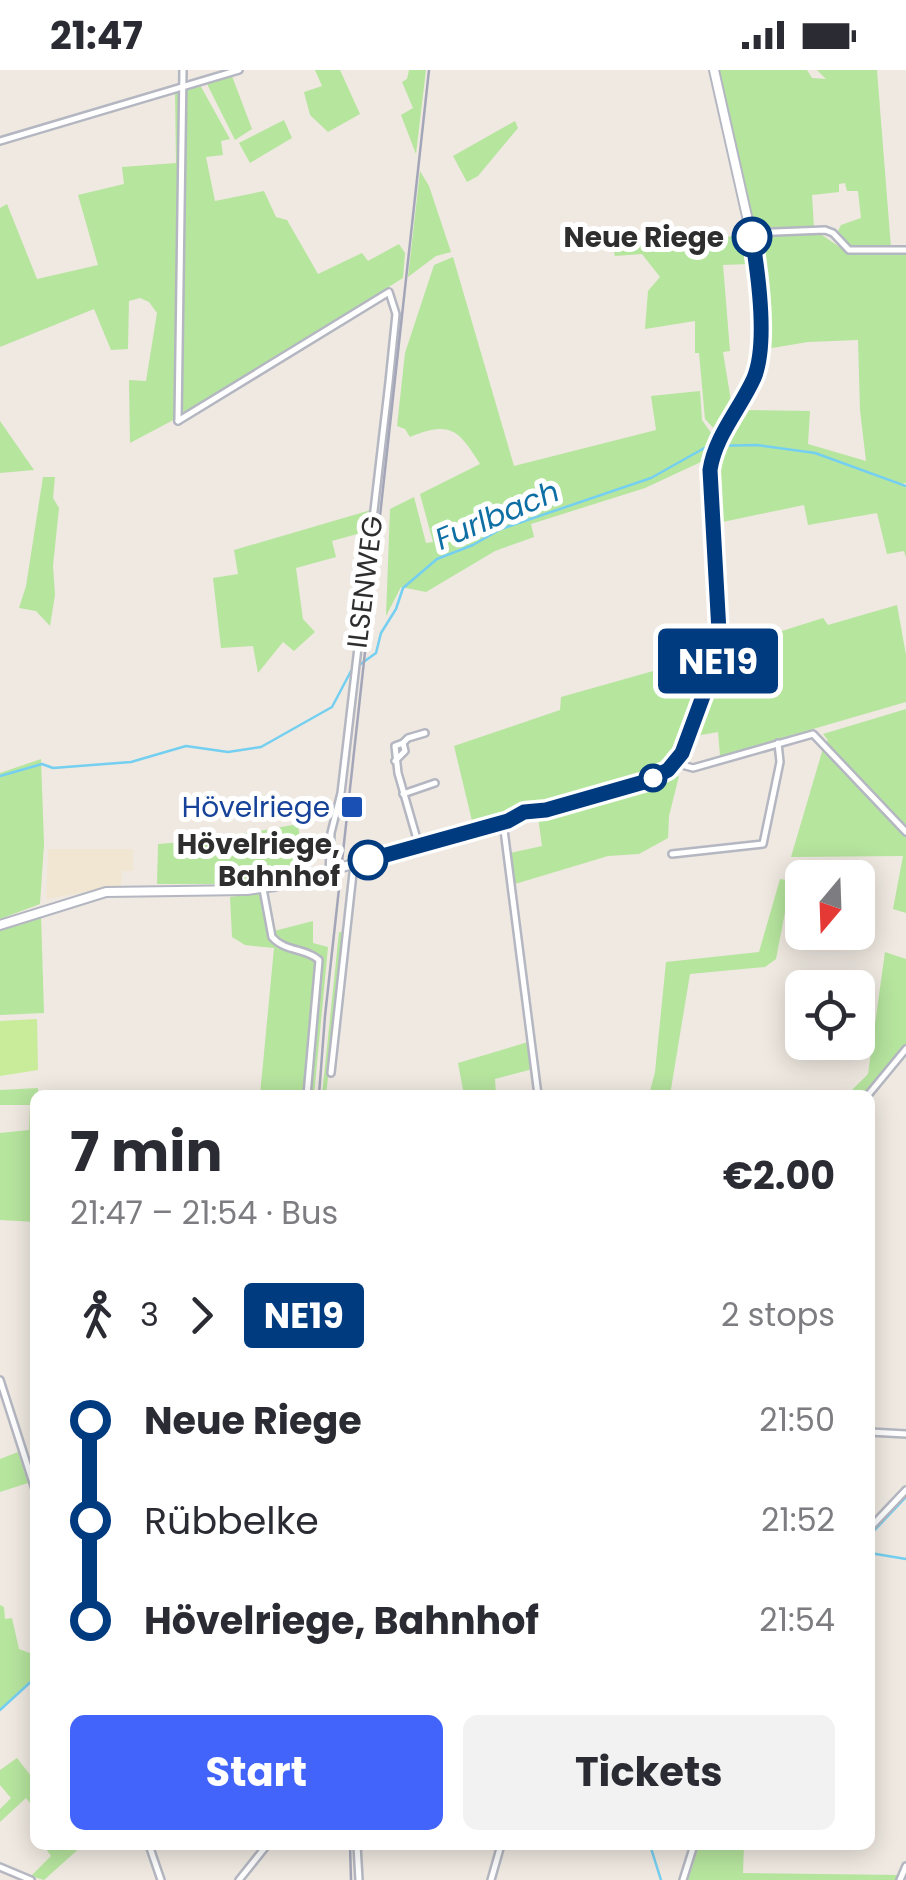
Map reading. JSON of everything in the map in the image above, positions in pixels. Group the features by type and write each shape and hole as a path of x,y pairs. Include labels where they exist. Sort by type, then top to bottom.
{"main road":[{"path":"0,925 106,892 263,889 644,782 675,763 688,740 720,650 710,481 716,447 758,365 759,312 751,233 714,70"}],"street":[{"path":"183,70 183,87"},
{"path":"0,141 239,70"},
{"name":"ILSENWEG","path":"183,87 178,420 389,292 396,318 329,872"},
{"path":"751,233 825,230 848,250 906,250"},
{"path":"419,846 395,761 395,746 424,733"},
{"path":"675,763 693,768 813,734 906,832"},
{"path":"672,854 763,844 780,762 778,743"},
{"path":"403,794 435,783"},
{"path":"506,821 537,1090"},
{"path":"332,1074 354,864"},
{"path":"263,889 272,938 286,948 320,960 307,1090"},
{"path":"872,1090 906,1049"},
{"path":"0,1380 30,1473"},
{"path":"875,1432 906,1434"},
{"path":"875,1523 906,1490"},
{"path":"151,1850 160,1880"},
{"path":"239,1880 263,1850"},
{"path":"357,1850 359,1880"},
{"path":"491,1880 500,1850"},
{"path":"683,1880 692,1850"},
{"path":"900,1880 906,1866"},
{"path":"0,1867 31,1880"}],"shaded area":[{"path":"48,849 133,849 133,871 122,871 121,886 46,899"}],"green space":[{"path":"315,70 340,70 360,114 328,132 310,115 304,92 322,86"},
{"path":"409,70 426,70 416,154 401,115 413,108 402,82"},
{"path":"717,70 807,70 812,78 826,79 817,70 877,70 891,248 860,248 841,239 837,233 841,225 861,218 858,191 847,191 845,183 839,184 839,192 812,195 814,228 754,227"},
{"path":"232,76 252,129 235,140 208,86"},
{"path":"200,85 230,139 221,141 223,155 206,157 215,201 264,191 276,217 287,220 318,274 362,253 368,261 399,244 405,253 403,278 179,417 130,443 129,380 146,381 157,313 140,298 129,301 128,349 111,350 94,309 0,347 0,208 7,204 37,279 98,265 78,195 124,184 122,167 176,163 175,92 179,92 179,300 184,299 186,89"},
{"path":"284,120 292,138 250,163 239,143"},
{"path":"515,121 518,128 478,176 467,182 453,156"},
{"path":"420,171 429,186 451,252 436,256 408,277"},
{"path":"819,233 847,252 906,252 906,558 904,551 887,554 877,513 808,525 804,505 718,523 718,464 743,410 810,411 808,444 866,461 858,340 766,349 758,237"},
{"path":"745,235 749,264 723,265 730,351 723,352 732,407 718,433 705,419 699,353 695,353 695,321 645,329 648,291 660,277 642,254 615,256 613,248"},
{"path":"453,257 514,466 656,430 651,396 700,391 702,420 714,437 703,461 645,488 531,524 534,537 495,551 426,592 401,587 386,616 390,509 414,497 426,543 433,542 420,494 480,464 452,431 435,430 410,437 397,426 405,353 434,265"},
{"path":"0,421 34,470 0,473"},
{"path":"43,477 55,477 53,498 59,508 50,626 36,611 19,608"},
{"path":"371,510 368,531 332,541 336,557 296,568 303,619 315,632 294,651 283,642 258,673 253,646 221,648 213,578 238,574 234,550"},
{"path":"897,605 906,655 906,702 720,756 718,732 695,736 712,693 762,692 763,637 823,618 828,625"},
{"path":"710,655 684,734 670,756 657,767 609,787 473,825 454,746 560,710 561,697"},
{"path":"906,709 906,913 893,909 903,856 791,857 828,740 823,734"},
{"path":"41,759 44,844 40,904 0,919 0,773"},
{"path":"679,776 668,838 639,854 608,856 515,884 510,853 542,846 538,817"},
{"path":"298,824 305,873 246,884 157,884 158,844 209,840"},
{"path":"780,879 785,880 785,912 776,959 765,967 690,974 671,1090 650,1090 666,962 759,952"},
{"path":"266,892 274,931 313,921 313,943 328,947 314,1090 260,1090 274,948 245,945 232,937 230,897"},
{"path":"41,915 44,1013 0,1015 0,930"},
{"path":"339,932 345,933 327,1090 323,1090"},
{"path":"885,952 906,959 906,1044 868,1090 852,1090 868,1074 870,1060 875,1060 875,1024"},
{"path":"37,1019 38,1070 0,1076 0,1021"},
{"path":"528,1042 533,1069 495,1079 496,1090 463,1090 458,1063"},
{"path":"38,1088 30,1090 30,1105 0,1105 0,1090"},
{"path":"30,1105 30,1222 0,1220 0,1133 29,1130"},
{"path":"18,1452 28,1483 0,1492 0,1459"},
{"path":"0,1605 4,1607 5,1619 12,1618 19,1649 30,1653 30,1682 0,1709"},
{"path":"17,1758 30,1775 30,1803 26,1798 0,1822 0,1809 11,1798 0,1785 0,1770"},
{"path":"47,1850 77,1850 44,1880 31,1876 51,1856"},
{"path":"697,1850 744,1850 743,1873 900,1875 897,1880 688,1880"}],"waterway":[{"name":"Furlbach","path":"0,776 42,764 53,768 131,762 186,746 228,752 261,747 332,707 351,671 376,653 381,633 403,588 437,559 501,529 651,478 708,446 757,445 815,453 906,486"},
{"path":"875,1530 906,1497"},
{"path":"875,1554 906,1559"},
{"path":"0,1710 30,1683"},
{"path":"652,1850 661,1880"}],"railway":[{"path":"319,1090 429,70"},
{"path":"350,1850 351,1880"}],"bus line":[{"name":"NE19","path":"368,860 508,821 529,810 546,810 644,782 668,770 682,753 722,640 710,470 714,450 758,365 759,312 752,237"}],"place":[{"name":"Neue Riege","path":"752,237"},
{"name":"Hövelriege","path":"352,807"},
{"name":"Hövelriege, Bahnhof","path":"368,860"}]}
